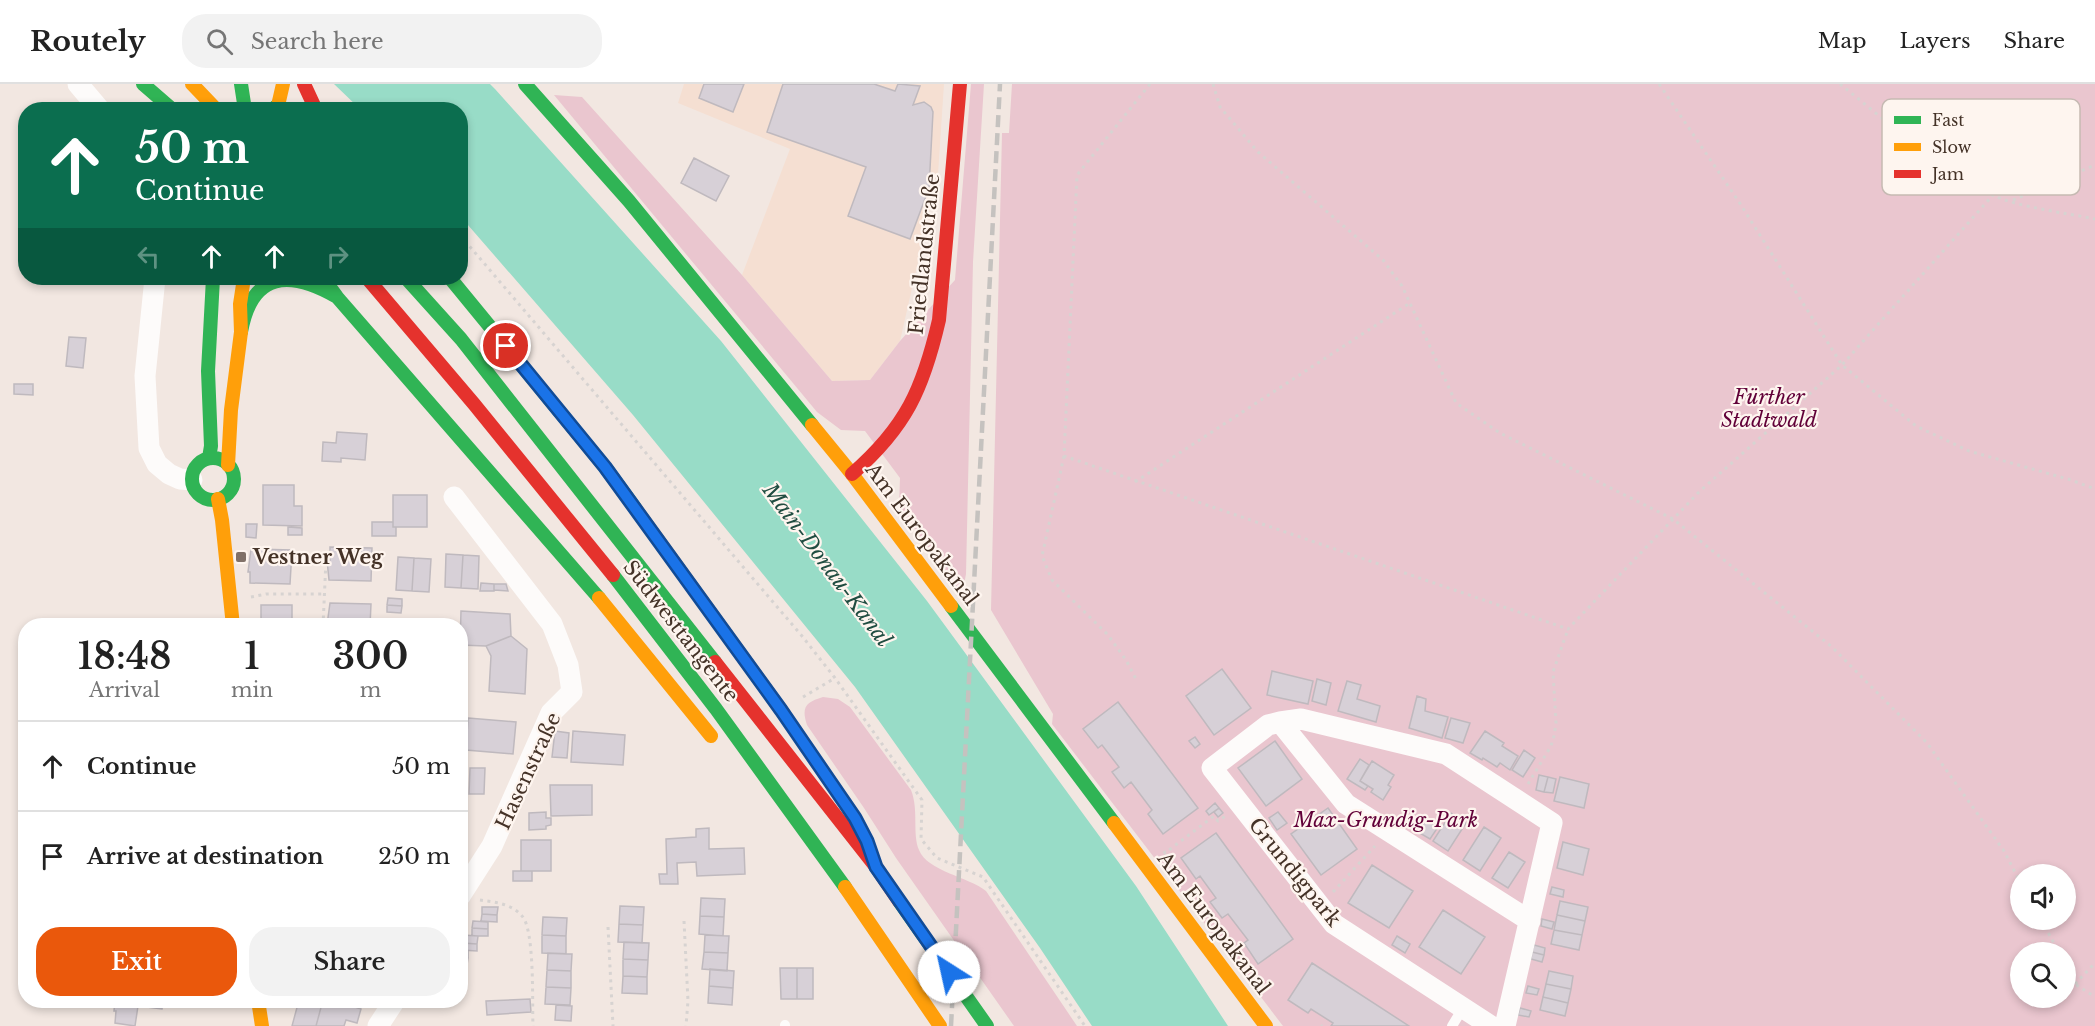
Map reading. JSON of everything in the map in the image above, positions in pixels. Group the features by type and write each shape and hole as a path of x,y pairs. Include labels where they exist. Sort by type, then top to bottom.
{"main road":[{"path":"143,84 162,102"},
{"path":"192,84 209,102"},
{"path":"241,84 245,102"},
{"path":"249,102 255,84"},
{"path":"277,102 283,84"},
{"path":"304,84 312,102"},
{"name":"Am Europakanal","path":"525,84 629,201 852,474 1266,1026"},
{"name":"Friedlandstraße","path":"852,474 873,457 891,437 918,395 931,359 939,320 960,84"},
{"path":"155,96 158,102"},
{"path":"209,458 211,446 208,371 213,285"},
{"path":"241,332 240,304 243,285"},
{"path":"228,465 231,410 245,313 251,299 268,285"},
{"path":"314,285 337,297"},
{"path":"328,285 572,565 722,749"},
{"name":"Südwesttangente","path":"373,285 556,502 700,685 832,867 940,1026"},
{"name":"Südwesttangente","path":"412,285 483,366 876,867 987,1026"},
{"path":"456,285 605,467 794,730"},
{"path":"209,458 222,460 232,471 233,485 224,496 218,499 204,498 195,489 192,480 198,464 209,458"},
{"path":"218,499 232,618"},
{"path":"760,794 832,867"},
{"path":"855,818 867,841 876,867"},
{"path":"259,1008 262,1026"}],"street":[{"path":"78,84 93,102"},
{"path":"153,285 145,376 148,448 157,464 169,474 180,479 192,480"},
{"name":"Hasenstraße","path":"454,497 552,624 568,665 572,692 551,713 469,898"},
{"name":"Grundigpark","path":"1491,1026 1334,924 1212,768 1268,725 1301,719 1446,754 1552,823 1505,1026"},
{"path":"1280,722 1346,804 1530,921"},
{"path":"386,1025 392,1008"}],"lane":[{"path":"1452,1026 1463,1008"}],"path":[{"path":"1137,681 1126,660 1108,635 1052,580 1042,556 1064,456 1077,175 1150,84"},
{"path":"1213,84 1220,107 1258,152 1383,260 1402,286 1456,403 1500,433 1673,519 1832,648 1927,743 2004,851 2011,864"},
{"path":"1659,84 1842,364 1916,426 1969,451 2095,489"},
{"path":"1839,84 1882,118"},
{"path":"2080,171 2095,165"},
{"path":"1517,800 1551,746 1556,723 1554,668 1568,629 1699,492 1842,364 1993,195 2095,219"},
{"path":"2011,201 2025,195"},
{"path":"468,244 802,636 835,678 922,800 921,839 937,858 982,877 1085,1026"},
{"path":"1136,482 1410,303"},
{"path":"1064,456 1568,629"},
{"path":"323,618 326,560"},
{"path":"230,600 266,594 324,594"},
{"path":"781,710 835,678"},
{"path":"1158,843 1166,853 1214,816 1218,821 1241,805"},
{"path":"1320,906 1388,831"},
{"path":"469,898 504,903 523,916 530,938 532,1026"},
{"path":"684,921 688,1001 686,1026"},
{"path":"608,927 613,1026"},
{"path":"2076,983 2095,963"},
{"path":"2076,985 2095,997"}],"shaded area":[{"path":"684,84 944,84 938,174 900,341 870,380 832,381 742,275 790,149 678,103"}],"green space":[{"path":"971,84 984,84 973,262 966,574 962,595 899,507 900,478 865,431 841,430 817,412 554,95 582,97 742,275 832,381 870,380 900,341 955,280"},
{"name":"Fürther Stadtwald","path":"1012,84 2095,84 2095,1026 1283,1026 1052,724 1053,714 991,610 1002,133 1009,133"},
{"path":"823,697 838,699 850,707 911,790 915,806 917,844 923,857 939,869 986,891 1077,1026 1014,1026 896,858 807,725 806,706"}],"water":[{"name":"Main-Donau-Kanal","path":"334,84 490,84 495,89 721,341 927,601 1136,886 1228,1026 1092,1026 1040,948 855,687 633,415 468,225 468,102 353,102"}],"building":[{"path":"704,84 744,84 733,112 699,98"},
{"path":"783,84 874,84 895,91 898,84 920,86 913,105 924,102 931,107 933,112 929,188 910,239 848,216 866,167 767,132"},
{"path":"694,158 729,176 716,201 681,183"},
{"path":"69,337 86,338 83,368 66,366"},
{"path":"14,384 33,384 33,395 14,394"},
{"path":"337,432 367,434 365,460 341,458 341,462 322,461 323,442 336,443"},
{"path":"263,485 294,485 294,506 302,506 302,526 263,525"},
{"path":"393,495 427,495 427,527 393,527"},
{"path":"372,522 393,522 393,527 396,527 396,536 372,536"},
{"path":"246,524 257,524 256,538 246,537"},
{"path":"288,527 302,528 302,535 288,535"},
{"path":"330,547 372,548 371,581 329,580 327,560 330,560"},
{"path":"251,549 292,550 290,584 250,583 250,572 248,572"},
{"path":"446,554 463,555 461,588 445,587"},
{"path":"463,555 479,556 478,589 461,588"},
{"path":"398,557 414,558 412,591 396,590"},
{"path":"414,558 431,559 429,592 412,591"},
{"path":"481,583 494,584 494,591 480,591"},
{"path":"494,584 506,584 508,591 494,590"},
{"path":"388,598 402,599 402,606 387,605"},
{"path":"330,603 371,604 370,618 328,618"},
{"path":"261,605 292,605 292,618 261,618"},
{"path":"387,605 402,606 401,613 387,612"},
{"path":"461,611 510,614 511,636 486,646 468,645 468,618 461,618"},
{"path":"511,636 527,649 525,694 489,691 491,656 486,646"},
{"path":"1222,669 1251,708 1214,735 1186,696"},
{"path":"1272,671 1313,681 1308,704 1267,695"},
{"path":"1317,679 1331,683 1326,705 1312,701"},
{"path":"1347,681 1361,685 1357,699 1380,706 1376,722 1338,711"},
{"path":"1417,696 1426,699 1425,711 1448,717 1442,738 1409,728"},
{"path":"1118,702 1198,808 1163,834 1148,814 1152,810 1131,782 1124,788 1112,772 1119,767 1102,745 1098,748 1083,729"},
{"path":"468,718 516,722 513,754 468,750"},
{"path":"1451,718 1470,723 1463,743 1445,738"},
{"path":"555,731 569,733 567,758 552,757"},
{"path":"573,731 625,735 623,765 571,762"},
{"path":"1485,731 1504,743 1502,746 1518,756 1510,770 1500,763 1497,767 1470,753"},
{"path":"1195,737 1200,744 1195,748 1189,741"},
{"path":"1275,741 1302,779 1266,806 1238,768"},
{"path":"1524,750 1535,758 1523,777 1512,770"},
{"path":"1360,759 1369,765 1360,781 1368,786 1365,790 1347,779"},
{"path":"1372,761 1394,775 1388,785 1391,787 1383,800 1371,792 1373,789 1360,781"},
{"path":"470,768 485,768 484,794 469,794"},
{"path":"1539,775 1548,777 1544,792 1536,790"},
{"path":"1548,777 1556,779 1553,793 1544,792"},
{"path":"1560,777 1589,784 1584,808 1554,801"},
{"path":"550,785 592,785 592,815 551,816"},
{"path":"1215,803 1219,808 1209,815 1206,811"},
{"path":"1219,808 1223,813 1218,817 1214,812"},
{"path":"1328,808 1357,849 1321,875 1291,834"},
{"path":"546,812 546,818 551,818 551,825 546,826 546,829 529,830 529,813"},
{"path":"1278,812 1287,823 1277,830 1269,818"},
{"path":"1451,813 1466,823 1448,851 1433,841"},
{"path":"1426,820 1438,827 1430,839 1418,832"},
{"path":"1484,827 1501,838 1480,871 1463,860"},
{"path":"709,828 709,849 744,848 745,874 697,876 696,862 677,863 678,884 660,884 659,874 667,874 666,839 696,837 696,829"},
{"path":"1216,833 1293,939 1258,964 1244,943 1248,940 1228,914 1222,918 1210,902 1216,898 1200,876 1196,879 1181,858"},
{"path":"521,840 551,840 551,871 521,871"},
{"path":"1563,842 1589,849 1583,875 1557,868"},
{"path":"1509,852 1525,862 1508,888 1492,878"},
{"path":"1372,865 1413,891 1389,928 1348,903"},
{"path":"513,871 532,871 532,881 513,881"},
{"path":"1552,887 1564,890 1563,897 1550,894"},
{"path":"701,898 725,899 724,917 700,916"},
{"path":"1560,901 1588,907 1585,921 1557,915"},
{"path":"620,906 644,907 643,925 619,924"},
{"path":"482,907 498,907 497,915 482,914"},
{"path":"1443,910 1485,937 1461,974 1419,947"},
{"path":"482,914 497,915 497,922 481,921"},
{"path":"1557,915 1585,921 1582,935 1554,930"},
{"path":"700,916 724,917 723,936 699,934"},
{"path":"543,917 567,918 566,936 542,935"},
{"path":"1542,919 1554,922 1552,929 1541,926"},
{"path":"473,921 488,922 488,929 472,928"},
{"path":"619,924 643,925 642,943 618,942"},
{"path":"472,928 488,929 488,936 472,936"},
{"path":"1554,930 1582,935 1579,950 1551,944"},
{"path":"468,935 478,936 477,944 468,943"},
{"path":"542,935 566,936 566,954 542,953"},
{"path":"705,935 729,936 728,953 704,952"},
{"path":"1397,936 1410,944 1405,953 1392,945"},
{"path":"624,942 649,943 648,960 623,959"},
{"path":"468,943 477,944 477,951 468,950"},
{"path":"1534,945 1545,948 1544,955 1532,952"},
{"path":"704,952 728,953 727,971 702,969"},
{"path":"1532,952 1544,955 1542,962 1531,959"},
{"path":"548,953 572,954 571,971 547,970"},
{"path":"623,959 648,960 647,977 623,976"},
{"path":"1312,963 1409,1026 1331,1026 1333,1023 1311,1009 1308,1013 1288,1000"},
{"path":"780,968 797,968 797,999 781,999"},
{"path":"797,968 813,968 813,999 797,999"},
{"path":"710,969 734,971 733,988 709,986"},
{"path":"547,970 571,971 571,988 546,987"},
{"path":"1549,971 1573,976 1571,989 1546,984"},
{"path":"623,976 647,977 647,994 622,993"},
{"path":"1546,984 1571,989 1568,1003 1543,997"},
{"path":"709,986 733,988 732,1005 708,1003"},
{"path":"1528,986 1539,989 1537,995 1526,993"},
{"path":"546,987 571,988 570,1005 545,1004"},
{"path":"1543,997 1568,1003 1565,1016 1540,1010"},
{"path":"530,999 531,1012 487,1015 486,1001"},
{"path":"556,1005 572,1006 571,1021 555,1020"},
{"path":"114,1008 138,1008 135,1026 115,1023 116,1011"},
{"path":"297,1008 321,1008 316,1026 292,1026"},
{"path":"321,1008 361,1009 357,1023 346,1020 344,1026 316,1026"},
{"path":"1520,1008 1531,1011 1529,1017 1518,1015"}],"railway":[{"path":"951,1026 1000,84"}],"traffic: fast":[{"path":"143,84 164,102"},
{"path":"241,84 244,102"},
{"path":"525,84 629,201 812,425"},
{"path":"209,458 211,446 208,371 213,285"},
{"path":"241,332 246,312 254,297 269,285"},
{"path":"312,285 337,297"},
{"path":"328,285 599,598"},
{"path":"412,285 461,339 715,662"},
{"path":"456,285 605,467 635,508"},
{"path":"213,458 228,464 234,479 228,494 213,500 198,494 192,479 198,464 213,458"},
{"path":"613,575 716,709 845,887"},
{"path":"951,606 1114,823"},
{"path":"899,901 987,1026"}],"traffic: slow":[{"path":"192,84 209,102"},
{"path":"279,102 283,84"},
{"path":"228,465 231,410 241,332 240,304 243,285"},
{"path":"812,425 852,474 951,606"},
{"path":"218,499 232,618"},
{"path":"635,508 784,714"},
{"path":"599,598 711,736"},
{"path":"1114,823 1266,1026"},
{"path":"845,887 940,1026"},
{"path":"259,1008 262,1026"}],"traffic: jam":[{"path":"304,84 312,102"},
{"path":"852,474 871,457 899,423 919,387 933,344 939,320 960,84"},
{"path":"373,285 474,404 613,575"},
{"path":"715,662 876,867 899,901"}],"place":[{"name":"Vestner Weg","path":"241,557"}],"route":[{"path":"506,346 605,467 781,710 855,818 867,841 876,867 949,972"}],"park label":[{"name":"Max-Grundig-Park","path":"1386,820"}]}
